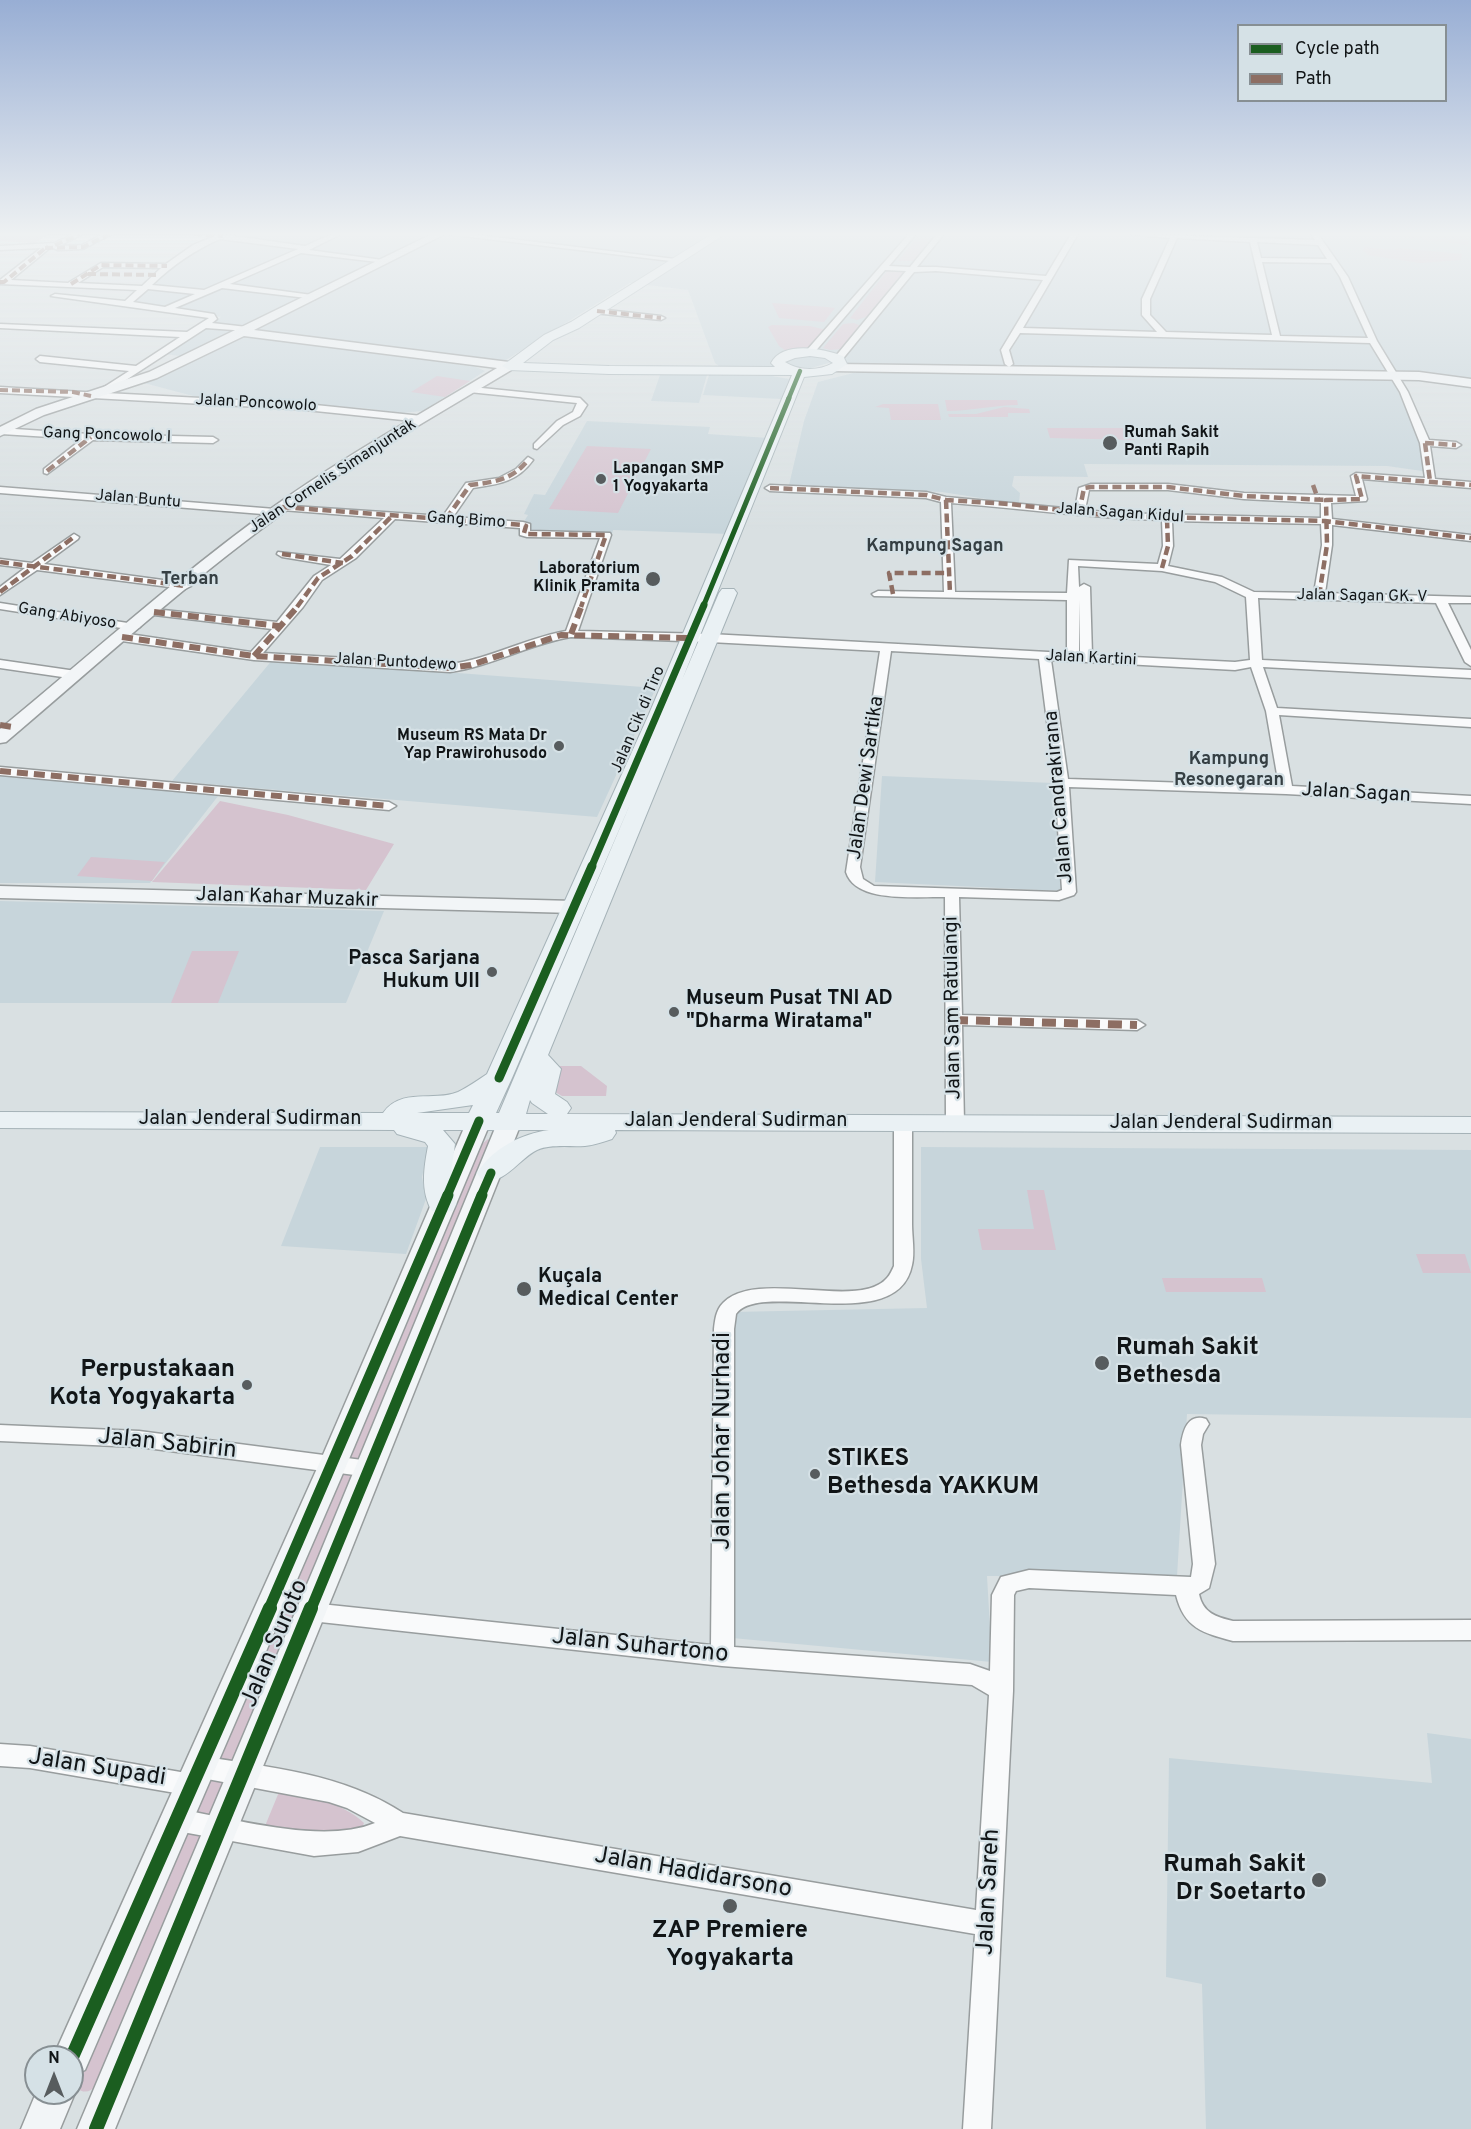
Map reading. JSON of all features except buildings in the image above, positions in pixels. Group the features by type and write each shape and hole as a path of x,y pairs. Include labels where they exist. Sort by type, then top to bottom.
{"main road":[{"path":"1,431 40,412 153,375 240,333"},
{"path":"265,333 598,370 804,371 837,363 1423,376 1471,382"},
{"path":"515,362 534,354 567,333"},
{"path":"778,363 780,358 785,356 810,352 828,355 837,363"},
{"name":"Jalan Cornelis Simanjuntak","path":"0,738 6,726 76,675 279,509 515,362"},
{"path":"745,371 778,363"},
{"path":"778,363 783,367 804,371"},
{"path":"757,520 770,488 804,371"},
{"name":"Jalan Cik di Tiro","path":"479,1121 585,907 700,638 804,371"},
{"path":"1395,376 1471,389"},
{"name":"Jalan Cik di Tiro","path":"700,638 736,574"},
{"name":"Jalan Kahar Muzakir","path":"0,892 585,907"},
{"name":"Jalan Cik di Tiro","path":"510,1121 535,1056 585,907"},
{"path":"535,1056 548,1070 541,1096 558,1108"},
{"path":"380,1121 413,1104 463,1100 499,1078"},
{"name":"Jalan Jenderal Sudirman","path":"0,1120 1471,1125"},
{"path":"380,1121 434,1136 440,1141 442,1148 437,1173 442,1204"},
{"name":"Jalan Suroto","path":"77,2045 333,1464 479,1121"},
{"name":"Jalan Suroto","path":"96,2129 370,1469 510,1121"},
{"path":"490,1173 513,1154 534,1142 593,1137 632,1122"},
{"path":"40,2129 51,2105"}],"street":[{"path":"154,333 189,335"},
{"path":"104,391 192,333"},
{"path":"810,352 837,333"},
{"path":"837,363 849,333"},
{"path":"1009,364 1005,350 1016,333"},
{"path":"1107,333 1373,341"},
{"path":"1275,333 1276,339"},
{"path":"1370,333 1404,392 1425,443 1430,481"},
{"path":"40,359 136,369"},
{"path":"128,384 185,400"},
{"name":"Jalan Poncowolo","path":"0,390 73,392 91,396 296,406 422,419"},
{"path":"471,390 580,401 582,405 577,414 560,423 537,447"},
{"name":"Gang Poncowolo I","path":"1,431 91,437 213,440"},
{"path":"46,471 91,437"},
{"path":"1425,443 1456,445"},
{"path":"446,519 470,485 502,481 519,471 528,460"},
{"path":"1079,513 1084,489 1092,487 1168,487 1244,496 1322,500 1362,499 1356,476 1471,485"},
{"path":"1313,485 1322,500 1327,545 1319,596"},
{"name":"Jalan Sagan Kidul","path":"770,488 926,495 946,500 1167,519 1325,521 1471,538"},
{"name":"Jalan Buntu","path":"0,490 279,509"},
{"path":"946,500 950,594"},
{"name":"Gang Bimo","path":"279,509 523,525 526,526 524,533 527,534 606,535 571,634"},
{"path":"254,656 299,605 318,578 343,563 370,540 393,515"},
{"path":"1162,568 1168,546 1167,519"},
{"path":"0,592 74,537"},
{"path":"282,554 343,563"},
{"path":"0,562 185,586"},
{"path":"1086,659 1079,625 1078,562 1162,568 1218,579 1252,595 1256,663 1272,711 1286,790"},
{"path":"878,594 1078,596"},
{"name":"Jalan Sagan GK. V","path":"1252,595 1471,600"},
{"path":"1440,599 1471,662"},
{"name":"Gang Abiyoso","path":"0,606 134,627"},
{"path":"154,612 279,626"},
{"path":"1073,658 1079,625"},
{"name":"Jalan Puntodewo","path":"122,637 254,656 450,668 471,665 547,638 571,634 700,638"},
{"name":"Jalan Kartini","path":"700,638 1235,666 1256,663 1471,674"},
{"name":"Jalan Dewi Sartika","path":"886,648 854,875 862,887 873,890 952,894"},
{"name":"Jalan Candrakirana","path":"952,894 1059,896 1069,892 1062,783 1046,657"},
{"path":"0,664 76,675"},
{"path":"1272,711 1471,723"},
{"path":"0,771 389,806"},
{"name":"Jalan Sagan","path":"1062,783 1286,790 1471,801"},
{"name":"Jalan Sam Ratulangi","path":"952,894 956,1123"},
{"path":"954,1020 1137,1025"},
{"name":"Jalan Johar Nurhadi","path":"723,1656 724,1329 727,1312 748,1297 852,1297 879,1290 898,1278 903,1266 903,1123"},
{"path":"1199,1424 1193,1432 1191,1445 1204,1564 1201,1582 1196,1586 1186,1586 1189,1607 1195,1616 1207,1625 1233,1631 1471,1630"},
{"name":"Jalan Sabirin","path":"0,1434 139,1439 370,1469"},
{"name":"Jalan Sareh","path":"976,2129 1001,1691 1003,1595 1009,1583 1029,1579 1186,1586"},
{"name":"Jalan Suhartono","path":"311,1611 723,1656 970,1674 981,1677 1001,1691"},
{"name":"Jalan Supadi","path":"0,1755 197,1776 242,1775"},
{"name":"Jalan Hadidarsono","path":"242,1775 345,1794 369,1804 399,1824 988,1924"},
{"path":"177,1820 331,1845 366,1840 399,1824"}],"shaded area":[{"path":"196,333 549,333 506,360 496,361 358,343 346,349 476,367 485,371 423,411 401,413 363,408 197,397 144,383 195,358 164,354"},
{"path":"704,333 1471,333 1471,379 1410,371 829,363 811,368 720,367 715,363"},
{"path":"772,333 823,333 808,348 786,351 779,346"},
{"path":"835,333 855,333 842,349 823,348"},
{"name":"Rumah Sakit Panti Rapih","path":"861,371 1394,380 1414,423 1429,472 1387,466 1084,464 1088,477 1014,476 1012,486 1020,493 1019,504 942,492 789,485 804,421 818,382"},
{"path":"660,375 707,375 699,403 651,401"},
{"path":"709,375 772,376 789,379 781,399 703,395"},
{"path":"437,376 470,381 445,397 411,392"},
{"path":"945,400 1017,400 1018,405 947,411"},
{"path":"883,404 938,404 941,420 891,420 889,408 875,407"},
{"path":"1004,407 1029,409 1030,413 1008,413 1008,417 949,417 948,414 976,414"},
{"path":"587,421 710,427 708,434 769,438 730,534 613,530 612,534 518,531 528,515 524,514 534,494 545,495"},
{"path":"1047,428 1129,428 1135,440 1050,438"},
{"name":"Lapangan SMP 1 Yogyakarta","path":"587,446 651,449 618,513 549,509"},
{"path":"273,659 656,688 597,817 172,781"},
{"path":"0,776 222,791 150,883 0,883"},
{"path":"882,776 1053,783 1062,891 875,882"},
{"path":"220,801 288,815 394,844 366,890 152,882"},
{"path":"91,857 165,862 152,881 77,876"},
{"path":"0,901 384,911 346,1003 0,1003"},
{"path":"192,951 239,951 218,1003 171,1003"},
{"path":"560,1066 581,1066 607,1086 606,1096 562,1096 555,1092"},
{"path":"488,1139 492,1143 97,2086 84,2091 84,2058 481,1145"},
{"path":"320,1147 429,1147 422,1177 426,1199 406,1254 281,1246"},
{"name":"Rumah Sakit Bethesda","path":"921,1147 1471,1150 1471,1418 1187,1414 1177,1576 987,1576 992,1662 732,1638 732,1312 927,1308 921,1259"},
{"path":"1027,1190 1044,1190 1056,1250 982,1250 978,1229 1034,1229"},
{"path":"1416,1254 1465,1254 1471,1273 1423,1273"},
{"path":"1162,1278 1262,1278 1266,1292 1166,1292"},
{"name":"Rumah Sakit Dr Soetarto","path":"1427,1733 1471,1739 1471,2129 1206,2129 1202,1984 1166,1977 1169,1758 1432,1783"},
{"path":"279,1792 335,1805 364,1823 362,1828 325,1835 265,1826"}],"marked path":[{"path":"0,390 73,392 91,396"},
{"path":"47,471 91,437"},
{"path":"1425,443 1430,481"},
{"path":"1425,443 1456,445"},
{"path":"446,519 470,485 502,481 519,471 528,460"},
{"path":"1319,596 1327,545 1326,500 1362,499 1356,476 1471,485"},
{"path":"1313,485 1318,499"},
{"path":"1079,513 1084,488 1091,487 1168,487 1244,496 1326,500"},
{"path":"770,488 926,495 946,500 1009,504 1113,516 1325,521 1471,538"},
{"path":"946,500 950,594"},
{"path":"282,507 523,525 526,526 524,533 527,534 606,535 571,634"},
{"path":"254,656 299,605 318,578 352,556 393,515"},
{"path":"1162,568 1168,546 1167,519"},
{"path":"0,592 74,537"},
{"path":"282,554 343,563"},
{"path":"0,562 185,586"},
{"path":"893,594 889,573 948,573"},
{"path":"154,612 279,626"},
{"path":"122,637 254,656 450,668 471,665 561,635 690,638"},
{"path":"0,725 12,727"},
{"path":"0,771 389,806"},
{"path":"954,1020 1137,1025"}],"cycle path":[{"path":"499,1078 659,714 800,371"},
{"path":"77,2045 333,1464 479,1121"},
{"path":"96,2129 491,1173"}],"place":[{"name":"Rumah Sakit Panti Rapih","path":"1110,443"},
{"name":"Lapangan SMP 1 Yogyakarta","path":"601,479"},
{"name":"Laboratorium Klinik Pramita","path":"653,579"},
{"name":"Museum RS Mata Dr Yap Prawirohusodo","path":"559,746"},
{"name":"Pasca Sarjana Hukum UII","path":"492,972"},
{"name":"Museum Pusat TNI AD \"Dharma Wiratama\"","path":"674,1012"},
{"name":"Kuçala Medical Center","path":"524,1289"},
{"name":"Rumah Sakit Bethesda","path":"1102,1363"},
{"name":"Perpustakaan Kota Yogyakarta","path":"247,1385"},
{"name":"STIKES Bethesda YAKKUM","path":"815,1474"},
{"name":"Rumah Sakit Dr Soetarto","path":"1319,1880"},
{"name":"ZAP Premiere Yogyakarta","path":"730,1906"}],"district":[{"name":"Kampung Sagan","path":"935,547"},
{"name":"Terban","path":"190,580"},
{"name":"Kampung Resonegaran","path":"1229,770"}]}
